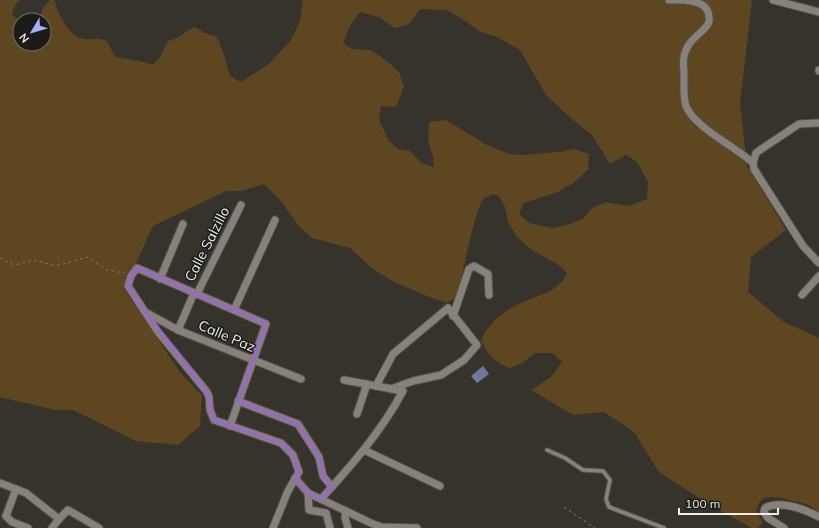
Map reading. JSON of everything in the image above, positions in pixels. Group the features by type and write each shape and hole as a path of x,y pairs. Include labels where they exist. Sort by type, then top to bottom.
{"street":[{"path":"669,0 682,0"},
{"path":"685,0 702,2 707,9 710,20 705,28 686,48 684,72 686,105 689,112 700,123 753,163"},
{"path":"773,0 819,12"},
{"path":"817,259 803,246 754,169 753,163 756,154 760,150 798,124 819,123"},
{"name":"Calle Salzillo","path":"178,330 241,206"},
{"path":"234,310 275,220"},
{"path":"160,279 183,224"},
{"path":"453,316 469,269 474,266 488,274 489,295"},
{"path":"230,426 266,324 137,268 131,276 128,286 158,332 207,392 210,410 214,420 230,426 281,443 293,455 299,472 288,492 273,528"},
{"path":"802,295 819,276"},
{"path":"376,386 393,354 448,308 477,345 464,360 441,375 413,381 392,389"},
{"name":"Calle Paz","path":"145,312 178,330 301,379"},
{"path":"321,499 356,461 393,411 403,391 344,380"},
{"path":"357,414 367,384"},
{"path":"238,401 298,424 319,456 323,476 332,487"},
{"path":"364,450 440,486"},
{"path":"295,478 308,493 382,527 417,528"},
{"path":"0,483 26,494 58,519"},
{"path":"16,489 3,518 28,528"},
{"path":"308,493 310,510 326,514 330,528"},
{"path":"784,528 766,516 764,512 765,508 771,505 783,505 808,512 819,517"},
{"path":"52,528 58,519 68,510 98,528"},
{"path":"346,511 345,518 348,528"}],"lane":[{"path":"547,450 564,458 583,470 604,471 610,480 606,499 609,507 664,528"}],"path":[{"path":"0,258 14,265 34,260 56,266 88,257 106,270 127,273 131,276"},
{"path":"564,507 595,528"}],"highlighted area":[{"path":"137,268 266,324 238,401 298,424 319,457 323,476 332,487 321,499 308,493 295,478 299,472 293,455 281,443 214,420 207,392 145,312 128,286 131,276"}],"shaded area":[{"path":"0,0 21,0 16,4 12,12 12,52 52,52 52,12 42,12 50,0 54,0 61,18 74,35 80,38 100,39 107,41 115,57 152,65 160,57 168,41 177,38 194,27 217,37 230,76 241,82 270,63 291,40 300,21 303,0 752,0 740,103 747,166 786,230 751,257 748,292 784,322 819,338 819,513 805,504 775,497 765,498 758,505 756,512 763,522 758,528 752,528 707,503 659,472 634,432 604,412 573,415 531,390 551,377 562,362 552,353 535,353 522,363 510,368 492,357 486,350 481,340 492,324 501,315 513,307 546,293 559,285 567,273 560,266 529,248 516,236 508,222 505,207 499,196 492,194 484,198 480,204 456,298 447,303 392,281 373,269 350,248 312,238 298,225 281,201 264,184 241,191 226,191 153,226 124,289 180,372 202,396 200,426 178,445 136,441 73,410 55,410 0,397","holes":["420,9 446,10 464,20 479,31 497,37 520,50 546,95 592,135 610,164 626,155 637,162 648,182 647,199 628,206 606,202 592,208 584,218 553,228 529,223 519,214 524,203 558,192 572,184 588,170 589,154 575,149 559,152 520,155 509,154 487,145 446,120 429,122 428,141 433,156 434,167 421,163 410,151 398,149 389,141 379,120 381,106 396,107 404,86 399,72 371,50 352,49 343,43 350,26 360,12 379,17 395,28 409,24"]}],"water":[{"path":"483,366 489,374 477,383 471,376"}]}
